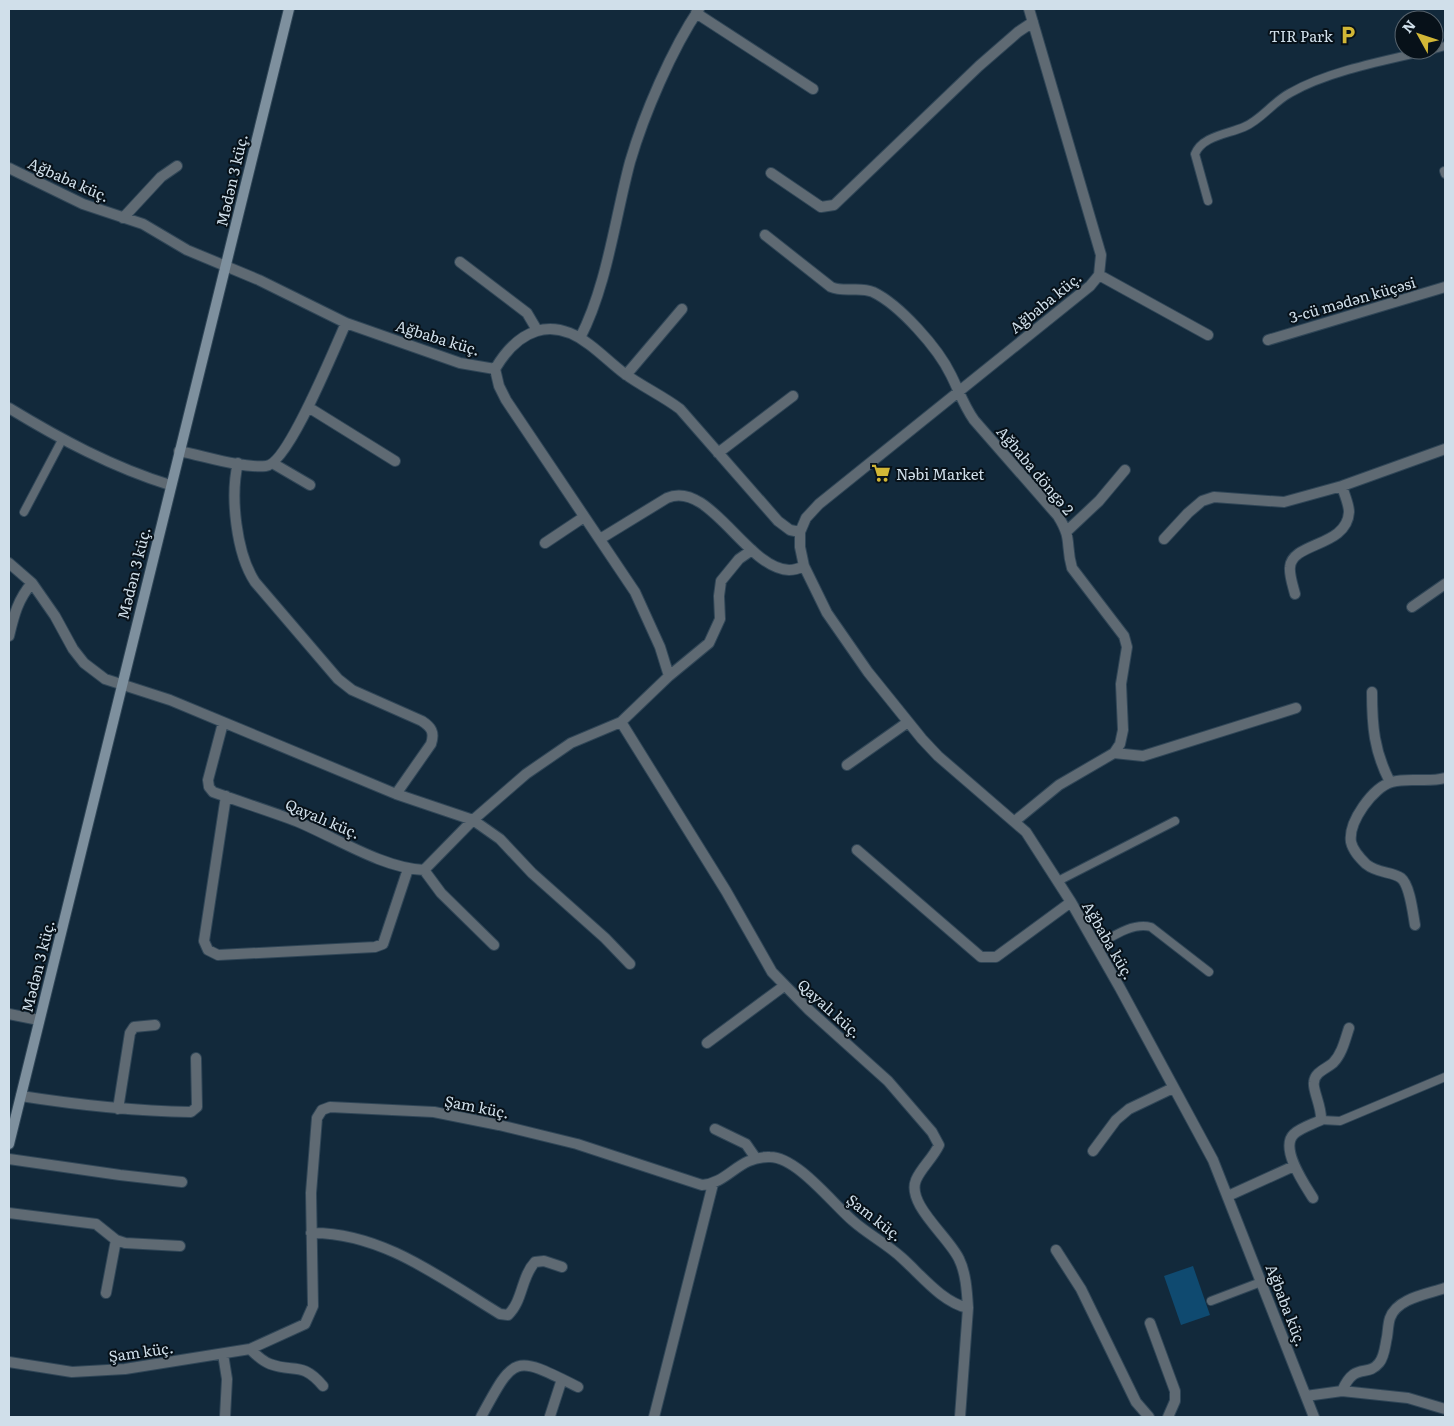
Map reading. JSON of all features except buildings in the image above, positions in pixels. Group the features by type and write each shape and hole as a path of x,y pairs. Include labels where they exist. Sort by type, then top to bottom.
{"main road":[{"name":"Mədən 3 küç.","path":"9,1144 170,485 289,9"}],"street":[{"name":"Ağbaba küç.","path":"1029,9 1101,256 1099,275 1090,286 819,504 806,518 800,532 800,547 804,566 838,631 908,722 938,756 1015,821 1030,837 1071,902 1212,1160 1228,1196 1314,1417"},
{"path":"580,338 588,323 598,289 631,160 659,86 698,11 813,89"},
{"path":"771,173 821,207 834,205 991,55 1033,22"},
{"path":"123,218 161,177 177,166"},
{"name":"Ağbaba küç.","path":"9,168 83,204 143,224 187,250 226,266 346,323 460,362 496,369 505,352 519,339 537,330"},
{"name":"Ağbaba döngə 2","path":"765,235 831,287 840,291 870,290 883,297 939,354 974,420 1058,516 1068,531 1069,558 1072,568 1124,636 1127,647 1120,684 1123,730 1120,744 1114,753"},
{"path":"460,262 527,313 537,330 551,329 580,338 626,375 662,395 680,409 778,521 790,530 800,532"},
{"path":"1099,275 1208,336"},
{"name":"3-cü mədən küçəsi","path":"1268,340 1445,287"},
{"path":"626,375 682,310"},
{"path":"179,451 238,463 266,466 274,464 283,454 308,407 346,323"},
{"path":"496,369 499,386 506,400 600,539 643,608 660,647 669,676"},
{"path":"718,453 794,396"},
{"path":"308,407 395,461"},
{"path":"9,408 62,440 135,474 170,485"},
{"path":"1164,539 1202,501 1214,497 1284,502 1342,486 1445,449"},
{"path":"238,463 234,491 240,544 250,574 255,582 338,679 352,690 422,721 431,727 434,737 431,744 396,794"},
{"path":"274,464 310,485"},
{"path":"1068,531 1099,501 1125,470"},
{"path":"1295,594 1289,568 1291,560 1342,532 1346,523 1349,511 1342,486"},
{"path":"600,539 677,494 686,495 702,503 752,550 776,567 790,570 804,566"},
{"path":"545,543 584,516"},
{"path":"494,945 441,892 424,870 474,820 546,759 571,743 622,722 669,676 709,643 720,619 719,596 721,581 739,559 752,550"},
{"path":"9,562 32,583 55,616 73,649 84,662 105,679 170,700 396,794 474,820 500,839 532,873 598,932 630,964"},
{"path":"9,636 16,607 21,596 32,583"},
{"path":"1412,607 1445,584"},
{"path":"1372,692 1373,733 1383,769 1390,782"},
{"path":"1015,821 1059,785 1114,753 1127,756 1143,756 1296,708"},
{"name":"Qayalı küç.","path":"223,722 208,780 209,787 213,792 296,822 408,869 424,870"},
{"name":"Qayalı küç.","path":"622,722 726,891 759,952 784,986 888,1080 932,1132 939,1145 915,1181 915,1196 920,1207 947,1239 960,1260 966,1286 968,1308"},
{"path":"847,766 908,722"},
{"path":"1415,925 1406,885 1401,878 1377,872 1356,853 1351,841 1354,822 1375,792 1390,782 1428,782 1445,778"},
{"path":"226,796 204,941 208,950 218,954 375,947 383,944 408,869"},
{"path":"857,850 980,958 996,957 1071,902"},
{"path":"708,1043 784,986"},
{"path":"9,1014 39,1020"},
{"path":"118,1109 130,1034 134,1027 155,1025"},
{"path":"1313,1198 1294,1166 1289,1145 1290,1138 1295,1133 1322,1120 1322,1108 1313,1084 1316,1076 1332,1064 1341,1053 1349,1028"},
{"path":"20,1096 118,1109 191,1112 196,1108 198,1100 196,1058"},
{"path":"1093,1151 1116,1120 1129,1109 1173,1088"},
{"name":"Şam küç.","path":"9,1362 43,1368 96,1372 250,1349 305,1324 311,1315 313,1306 310,1193 317,1118 322,1110 330,1107 434,1112 499,1125 577,1144 702,1185 713,1184"},
{"path":"654,1417 713,1184 755,1157 746,1144 716,1129"},
{"name":"Şam küç.","path":"755,1157 773,1157 789,1163 809,1179 854,1222 900,1256 942,1295 956,1305 968,1308"},
{"path":"9,1159 182,1182"},
{"path":"1228,1196 1294,1166"},
{"path":"9,1213 96,1224 116,1240 125,1243 180,1246"},
{"path":"311,1233 335,1233 362,1239 416,1263 500,1314 508,1315 514,1310 529,1268 534,1262 544,1261 562,1267"},
{"path":"106,1293 116,1240"},
{"path":"1056,1250 1081,1288 1136,1402 1149,1417"},
{"path":"1342,1390 1348,1377 1355,1372 1379,1364 1384,1353 1390,1318 1394,1310 1402,1303 1445,1288"},
{"path":"960,1417 968,1308"},
{"path":"1150,1323 1175,1390 1175,1401 1168,1417"},
{"path":"250,1349 272,1365 304,1370 314,1374 323,1386"},
{"path":"223,1354 227,1379 225,1417"},
{"path":"480,1417 508,1370 519,1365 535,1366 578,1387"},
{"path":"550,1416 562,1379"},
{"path":"1306,1396 1342,1390 1408,1398 1445,1409"}],"lane":[{"path":"1208,201 1195,154 1203,142 1246,127 1289,93 1309,83 1394,59"},
{"path":"24,512 62,440"},
{"path":"1058,881 1175,821"},
{"path":"1096,946 1134,926 1144,925 1151,927 1209,972"},
{"path":"1322,1120 1340,1121 1445,1078"},
{"path":"1211,1301 1261,1282"}],"place":[{"name":"TIR Park","path":"1348,35"},
{"name":"Nəbi Market","path":"881,473"}]}
